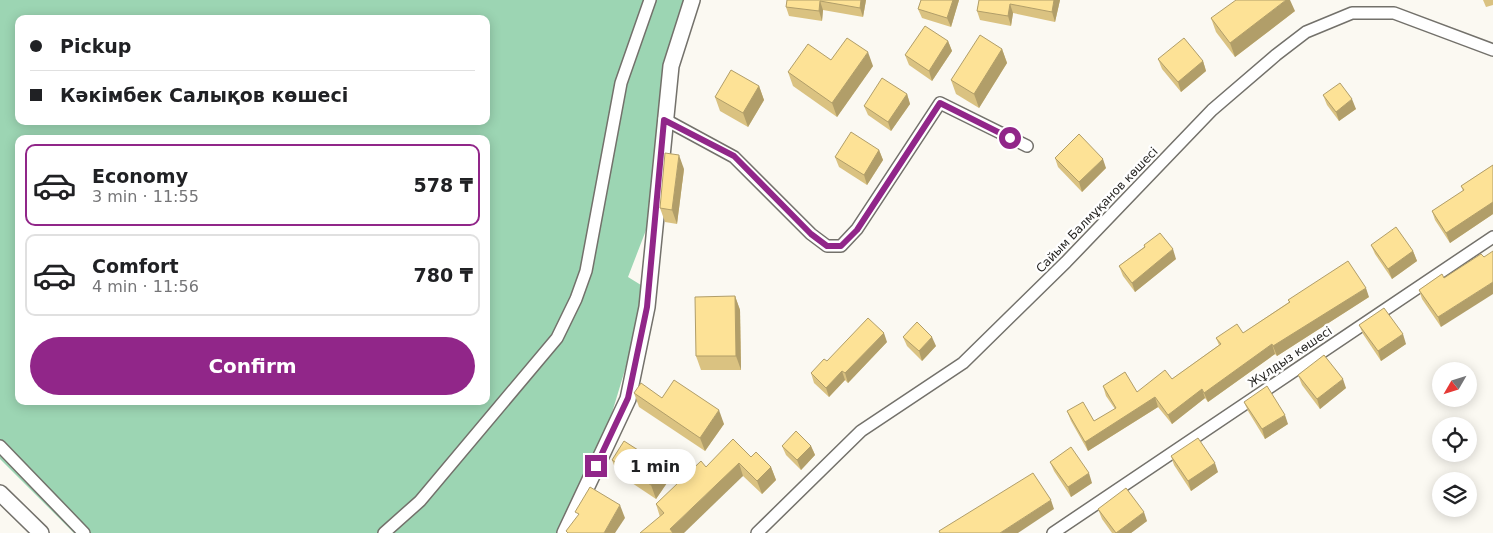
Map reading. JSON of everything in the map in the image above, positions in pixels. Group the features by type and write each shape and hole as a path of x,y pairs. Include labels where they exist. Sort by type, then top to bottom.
{"street":[{"path":"384,533 420,501 557,338 576,299 586,271 621,83 650,0"},
{"path":"565,533 628,398 647,307 664,120 671,66 692,0"},
{"name":"Сайым Балмұқанов көшесі","path":"757,533 861,431 964,363 1059,269 1212,110 1306,32 1352,13 1394,13 1493,50"},
{"path":"664,120 734,156 811,234 827,246 841,246 857,230 940,103 1027,146"},
{"name":"Жұлдыз көшесі","path":"1053,533 1493,237"},
{"path":"0,446 84,533"},
{"path":"0,494 41,533"}],"green space":[{"path":"0,0 687,0 658,199 628,277 649,290 596,466 559,533 74,533 0,459"}],"building":[{"path":"787,0 861,0 860,8 820,1 819,11 786,7"},
{"path":"921,0 953,0 947,18 918,9"},
{"path":"979,0 1054,0 1052,12 1010,4 1008,16 977,11"},
{"path":"1236,0 1286,0 1230,43 1211,18"},
{"path":"925,26 948,41 929,71 905,55"},
{"path":"980,35 1002,49 974,94 951,80"},
{"path":"847,38 868,52 832,103 788,72 808,44 831,60"},
{"path":"1184,38 1203,61 1178,82 1158,59"},
{"path":"731,70 759,86 743,113 715,97"},
{"path":"882,78 907,94 888,122 864,106"},
{"path":"1340,83 1352,99 1336,112 1323,95"},
{"path":"851,132 879,150 864,175 835,157"},
{"path":"1079,134 1103,159 1079,182 1055,158"},
{"path":"665,153 679,155 672,210 660,208"},
{"path":"1493,165 1493,202 1446,233 1432,211 1464,190 1461,186"},
{"path":"1396,227 1413,251 1388,269 1371,245"},
{"path":"1160,233 1173,249 1132,283 1119,266 1145,247 1144,245"},
{"path":"1493,251 1493,282 1438,317 1419,290 1442,274 1444,278 1481,254 1484,257"},
{"path":"1348,261 1366,288 1273,346 1272,344 1204,393 1202,389 1168,415 1155,397 1085,442 1067,411 1083,402 1094,421 1116,408 1103,386 1125,372 1137,392 1165,370 1172,379 1221,344 1216,338 1237,324 1243,333 1290,302 1288,300"},
{"path":"735,296 736,356 696,356 695,297"},
{"path":"1384,308 1403,334 1378,351 1359,325"},
{"path":"868,318 884,333 845,373 842,371 826,388 811,373 824,359 827,361"},
{"path":"917,322 932,337 919,351 903,337"},
{"path":"1324,355 1343,379 1317,399 1298,375"},
{"path":"674,380 719,410 700,438 634,393 641,383 662,398"},
{"path":"1267,386 1285,415 1262,429 1244,402"},
{"path":"796,431 811,446 797,460 782,446"},
{"path":"1198,438 1215,463 1188,481 1171,456"},
{"path":"733,439 751,457 756,452 771,467 757,481 739,463 670,529 673,533 640,533 664,513 656,504 701,461 706,467"},
{"path":"624,441 663,466 651,485 612,460"},
{"path":"1071,447 1089,473 1068,487 1050,462"},
{"path":"1033,473 1051,500 1000,533 940,533 939,531"},
{"path":"590,487 620,505 604,533 568,533 566,531 579,514 575,512"},
{"path":"1126,488 1144,512 1116,533 1098,509"}],"route":[{"path":"596,466 628,398 647,307 664,120 734,156 811,234 827,246 841,246 857,230 940,103 1010,138"}]}
